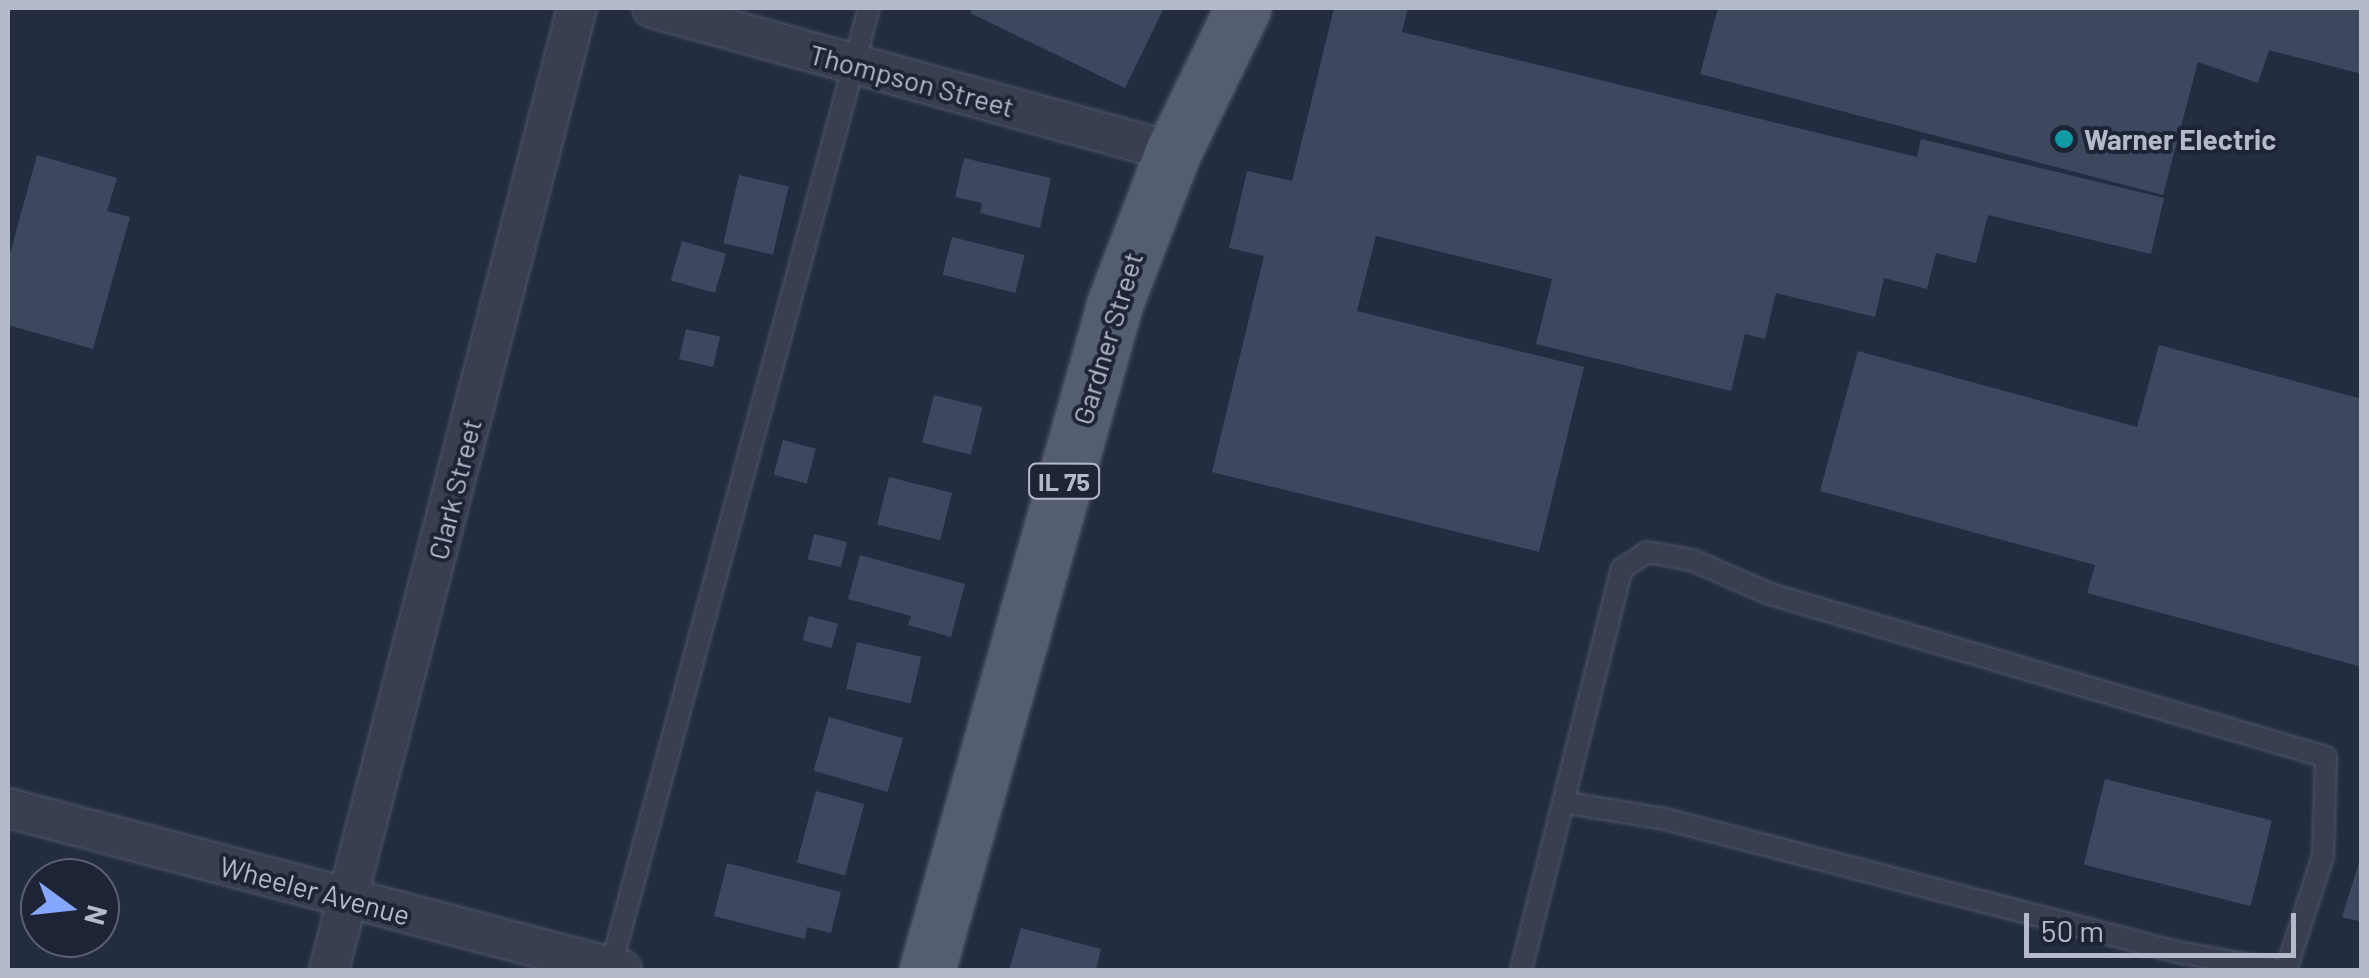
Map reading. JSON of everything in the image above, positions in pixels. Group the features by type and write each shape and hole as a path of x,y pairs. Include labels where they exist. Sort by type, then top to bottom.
{"main road":[{"name":"Gardner Street","path":"927,970 1115,304 1172,152 1243,8"}],"street":[{"name":"Clark Street","path":"329,970 577,8"},
{"name":"Thompson Street","path":"652,8 1172,152"},
{"name":"Wheeler Avenue","path":"8,808 614,970"}],"lane":[{"path":"614,970 869,8"},
{"path":"1522,970 1568,803 1622,569 1648,552 1692,560 1770,594 2326,758 2323,856 2283,970 2177,952 1665,819 1568,803"}],"building":[{"path":"973,8 1164,8 1125,88 970,13"},
{"path":"1334,8 1408,8 1402,32 1917,157 1921,139 2164,198 2151,254 1988,215 1976,263 1936,253 1927,289 1884,278 1875,317 1776,293 1765,339 1745,334 1731,391 1536,344 1552,279 1376,236 1357,311 1584,367 1539,552 1212,472 1264,256 1229,248 1247,171 1292,181"},
{"name":"Warner Electric","path":"1718,8 2362,8 2362,74 2269,50 2258,83 2198,62 2163,195 1700,74"},
{"path":"37,155 117,178 107,211 130,217 93,349 8,325 8,261"},
{"path":"964,158 1051,178 1040,228 980,213 982,203 955,197"},
{"path":"739,175 789,186 773,255 723,243"},
{"path":"952,237 1025,255 1015,293 943,275"},
{"path":"682,241 726,254 715,293 671,280"},
{"path":"686,329 720,337 713,367 679,359"},
{"path":"2159,345 2362,399 2362,667 2087,593 2095,565 1820,491 1858,351 2137,427"},
{"path":"934,395 983,407 971,455 922,443"},
{"path":"783,440 816,449 807,484 774,475"},
{"path":"889,477 952,493 940,540 877,525"},
{"path":"814,534 847,542 841,567 808,559"},
{"path":"860,555 965,584 951,637 908,625 911,616 848,599"},
{"path":"809,616 838,624 832,648 803,640"},
{"path":"857,642 921,657 911,704 846,689"},
{"path":"829,717 903,738 888,792 814,771"},
{"path":"2105,779 2272,821 2251,906 2084,864"},
{"path":"816,791 864,804 845,875 797,862"},
{"path":"2362,853 2362,922 2342,917"},
{"path":"727,863 841,892 831,933 807,927 805,939 714,916"},
{"path":"1021,928 1101,949 1096,970 1009,970"}],"place":[{"name":"Warner Electric","path":"2064,139"}]}
